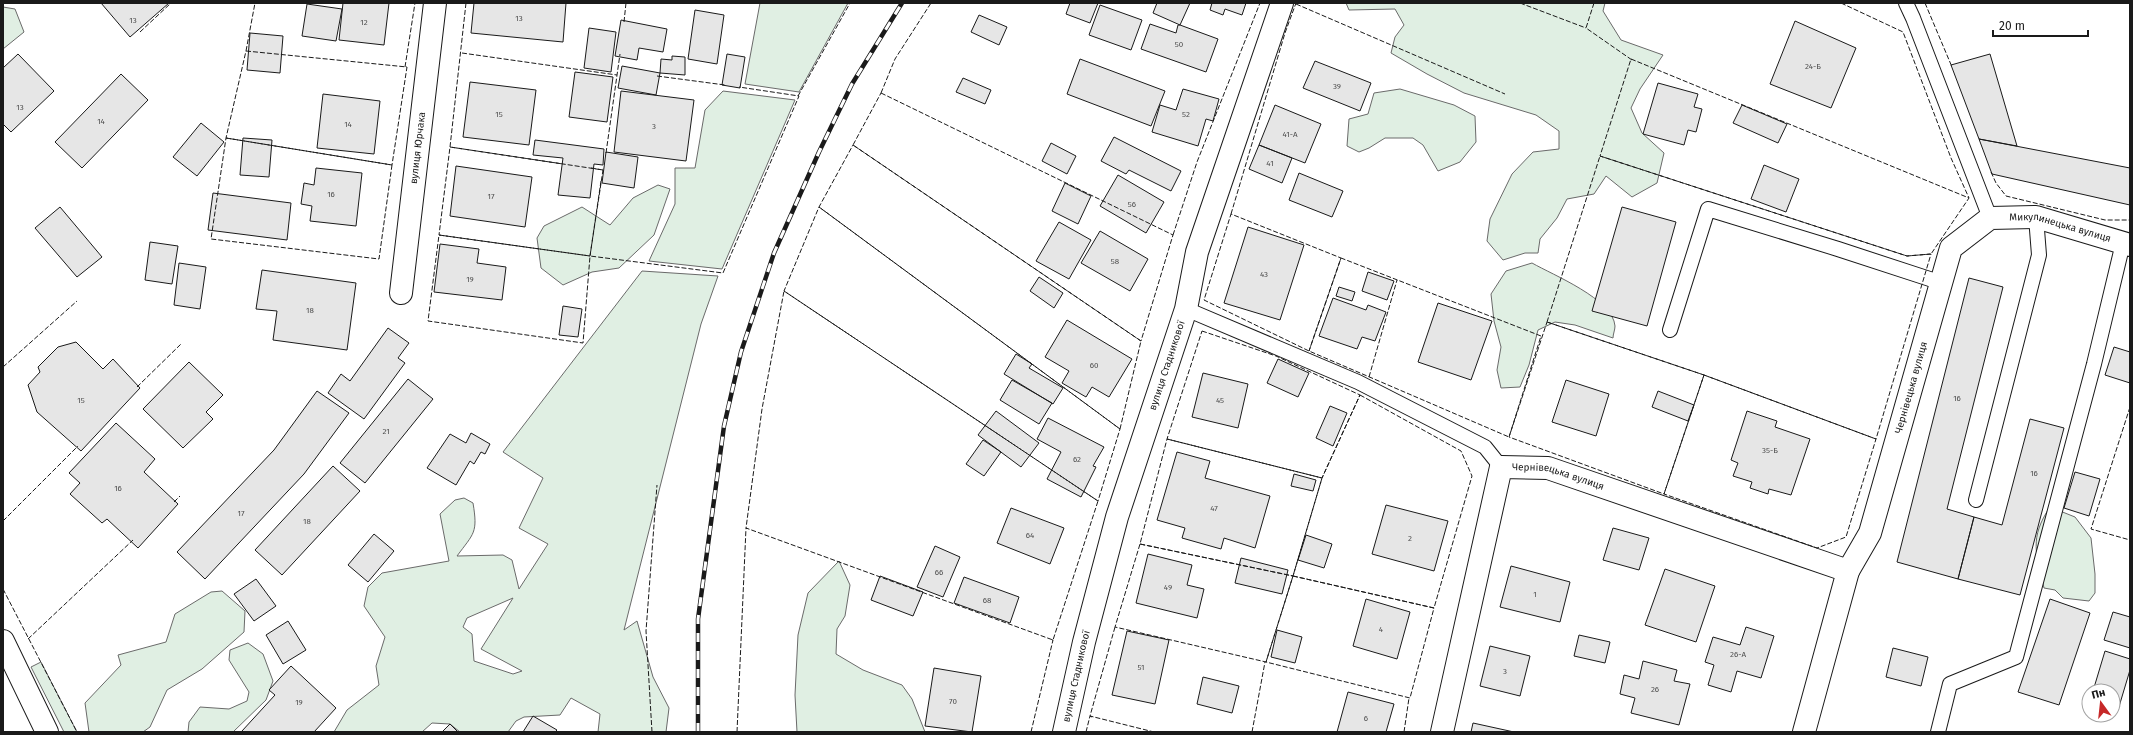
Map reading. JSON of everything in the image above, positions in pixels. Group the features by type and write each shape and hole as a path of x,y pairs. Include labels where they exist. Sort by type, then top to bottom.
{"street":[{"name":"вулиця Юрчака","path":"401,293 435,3"},
{"name":"вулиця Стадникової","path":"1064,732 1084,642 1117,517 1186,309 1197,252 1282,3"},
{"name":"Микулинецька вулиця","path":"1990,218 2036,217 2126,244"},
{"name":"Чернівецька вулиця","path":"1804,732 1848,571 1870,533 1951,248 1990,218"},
{"name":"Чернівецька вулиця","path":"1442,732 1501,468 1548,468 1848,571"},
{"path":"3,641 47,732"}],"lane":[{"path":"1906,3 1990,218"},
{"path":"1670,330 1708,209 1846,251 1942,283"},
{"path":"1976,500 2039,255 2036,217"},
{"path":"1938,732 1950,684 2016,657 2126,244"},
{"path":"1186,309 1358,382 1485,447 1501,468"}],"green space":[{"path":"760,3 848,3 799,92 745,84"},
{"path":"1346,3 1605,3 1603,11 1621,40 1663,55 1640,89 1631,108 1642,133 1664,153 1657,183 1632,197 1606,176 1594,194 1567,199 1557,218 1540,239 1538,253 1525,253 1503,260 1487,241 1490,219 1512,174 1533,152 1559,149 1559,131 1536,115 1464,93 1391,53 1395,37 1404,25 1395,9 1349,10"},
{"path":"3,7 15,9 24,32 3,49"},
{"path":"1400,89 1454,105 1475,116 1476,142 1460,162 1438,171 1423,145 1413,138 1385,138 1369,148 1359,152 1347,146 1349,119 1368,114 1374,93"},
{"path":"723,91 795,100 722,269 649,261 675,204 675,168 695,168 705,110"},
{"path":"658,185 670,189 654,235 619,268 592,272 563,285 541,268 537,238 544,226 582,207 610,225 633,198"},
{"path":"1532,263 1581,289 1604,306 1612,316 1615,326 1613,338 1575,325 1555,322 1538,330 1529,365 1520,387 1501,388 1497,370 1501,347 1494,321 1491,294 1506,271"},
{"path":"642,271 718,276 701,324 624,630 637,621 653,677 669,708 666,732 598,732 600,714 571,698 560,715 524,717 516,721 508,732 460,732 450,724 432,723 422,732 334,732 347,710 379,685 376,666 385,637 364,606 368,587 382,573 449,561 440,514 455,500 464,498 473,503 475,521 475,527 471,537 457,556 503,555 512,560 519,589 548,544 519,528 543,478 503,452","holes":["513,598 481,649 522,671 513,674 474,661 472,634 463,627 467,618"]},
{"path":"2050,507 2075,517 2091,538 2095,574 2095,593 2089,601 2063,598 2055,590 2044,588 2036,546 2039,528"},
{"path":"839,561 850,585 845,616 837,629 836,654 863,670 902,685 912,699 925,732 797,732 795,695 798,635 808,593"},
{"path":"222,591 245,611 244,632 202,669 167,690 150,727 143,732 89,732 85,703 121,665 118,655 166,642 175,614 211,592"},
{"path":"248,643 263,654 273,681 266,700 233,732 188,732 189,722 200,707 229,709 247,701 249,692 229,660 230,650"},
{"path":"41,662 77,732 64,732 31,667"}],"building":[{"path":"101,3 169,3 130,37"},
{"path":"343,3 389,3 384,45 339,40"},
{"path":"474,3 566,3 563,42 471,33"},
{"path":"1070,3 1098,3 1090,23 1066,14"},
{"path":"1157,3 1190,3 1180,25 1153,13"},
{"path":"1212,3 1246,3 1242,15 1225,9 1223,15 1210,10"},
{"path":"307,4 342,9 336,41 302,36"},
{"path":"1100,5 1142,20 1131,50 1089,35"},
{"path":"695,10 724,15 717,64 688,59"},
{"path":"979,15 1007,27 999,45 971,32"},
{"path":"621,20 667,29 663,52 639,48 637,60 615,56"},
{"path":"1795,21 1856,48 1831,108 1770,84"},
{"path":"1150,24 1176,33 1178,25 1180,25 1218,39 1206,72 1141,49"},
{"path":"589,28 616,32 611,72 584,68"},
{"path":"250,33 283,36 280,73 247,70"},
{"path":"18,54 54,91 11,132 3,124 3,68"},
{"path":"727,54 745,57 740,88 722,85"},
{"path":"1990,54 2017,146 1979,139 1951,65"},
{"path":"672,56 685,57 685,75 660,73 661,59 672,60"},
{"path":"1080,59 1165,91 1151,126 1067,94"},
{"path":"1315,61 1371,83 1360,111 1303,88"},
{"path":"622,66 660,73 656,95 618,88"},
{"path":"575,72 613,77 607,122 569,117"},
{"path":"121,74 148,100 82,168 55,142"},
{"path":"963,78 991,90 985,104 956,92"},
{"path":"470,82 536,90 529,145 463,137"},
{"path":"1658,83 1698,94 1694,107 1702,109 1696,132 1688,130 1684,145 1643,134"},
{"path":"1183,89 1219,99 1213,121 1206,119 1198,146 1152,132 1160,105 1176,110"},
{"path":"621,91 694,100 686,161 614,152"},
{"path":"323,94 380,101 374,154 317,148"},
{"path":"1275,105 1321,124 1305,163 1259,145"},
{"path":"1742,105 1787,124 1778,143 1733,123"},
{"path":"201,123 224,142 197,176 173,157"},
{"path":"1114,137 1181,171 1171,191 1129,170 1126,174 1101,161"},
{"path":"243,138 272,140 269,177 240,175"},
{"path":"1979,139 2130,168 2130,205 1992,174"},
{"path":"535,140 604,149 603,165 594,164 590,198 558,195 563,158 533,155"},
{"path":"1051,143 1076,156 1067,174 1042,161"},
{"path":"1259,145 1292,158 1282,183 1249,169"},
{"path":"606,152 638,157 634,188 602,183"},
{"path":"1764,165 1799,179 1786,212 1751,199"},
{"path":"456,166 532,177 525,227 450,216"},
{"path":"316,168 362,173 356,226 310,221 312,206 301,204 304,183 314,185"},
{"path":"1299,173 1343,191 1332,217 1289,200"},
{"path":"1118,175 1164,202 1146,233 1100,206"},
{"path":"1065,183 1091,196 1078,224 1052,211"},
{"path":"213,193 291,203 287,240 208,230"},
{"path":"60,207 102,257 77,277 35,228"},
{"path":"1622,207 1676,222 1647,326 1592,311"},
{"path":"1059,222 1091,240 1069,279 1036,261"},
{"path":"1248,227 1304,245 1280,320 1224,303"},
{"path":"1100,231 1148,259 1130,291 1081,263"},
{"path":"150,242 178,246 172,284 145,280"},
{"path":"440,244 479,249 477,263 506,267 502,300 434,292"},
{"path":"179,263 206,267 200,309 174,305"},
{"path":"262,270 356,283 347,350 273,340 277,311 256,309"},
{"path":"1368,272 1394,281 1387,300 1362,291"},
{"path":"1039,277 1063,293 1054,308 1030,291"},
{"path":"1969,278 2003,287 1947,509 1974,517 1958,579 1897,562"},
{"path":"1339,287 1355,292 1352,301 1336,296"},
{"path":"1333,298 1366,310 1368,305 1386,312 1375,341 1362,337 1357,349 1319,336"},
{"path":"1438,303 1492,321 1471,380 1418,362"},
{"path":"563,306 582,309 578,337 559,335"},
{"path":"1067,320 1132,359 1109,397 1092,387 1086,397 1062,383 1069,371 1045,357"},
{"path":"388,328 409,343 398,358 405,363 364,419 328,393 341,374 350,381"},
{"path":"76,342 103,369 113,359 140,388 81,451 37,412 28,385 40,372 38,367 58,347"},
{"path":"2114,347 2130,352 2130,383 2105,375"},
{"path":"1016,354 1032,364 1029,368 1063,388 1053,404 1004,374"},
{"path":"1278,359 1309,373 1298,397 1267,383"},
{"path":"189,362 223,395 206,412 213,419 183,448 143,409"},
{"path":"1203,373 1248,384 1238,428 1192,417"},
{"path":"408,379 433,399 365,483 340,463"},
{"path":"1012,380 1052,403 1039,424 1000,400"},
{"path":"1566,380 1609,394 1596,436 1552,422"},
{"path":"317,391 349,413 304,474 205,579 177,552 274,450"},
{"path":"1658,391 1694,405 1688,421 1652,407"},
{"path":"1330,406 1347,413 1333,446 1316,438"},
{"path":"996,411 1039,443 1021,467 978,435"},
{"path":"1747,411 1777,421 1775,427 1810,439 1791,495 1769,489 1768,494 1750,488 1752,482 1733,476 1738,463 1731,460"},
{"path":"1048,418 1104,447 1093,466 1096,467 1081,497 1047,479 1061,452 1037,439"},
{"path":"2030,419 2064,428 2020,595 1958,579 1974,517 2002,525"},
{"path":"116,423 155,459 144,472 178,504 138,548 107,519 102,523 70,494 80,483 69,473"},
{"path":"471,433 490,444 485,454 481,452 474,464 470,461 456,485 427,468 450,434 466,443"},
{"path":"983,440 1001,452 984,476 966,464"},
{"path":"1177,452 1210,461 1205,478 1270,496 1255,548 1224,538 1221,549 1182,538 1185,528 1157,520"},
{"path":"333,466 360,491 282,575 255,550"},
{"path":"2075,472 2100,479 2089,516 2064,508"},
{"path":"1294,474 1316,480 1313,491 1291,486"},
{"path":"1386,505 1448,521 1434,571 1372,554"},
{"path":"1011,508 1064,528 1050,564 997,543"},
{"path":"1613,528 1649,538 1639,570 1603,560"},
{"path":"374,534 394,551 368,582 348,565"},
{"path":"1306,535 1332,544 1324,568 1298,560"},
{"path":"935,546 960,557 943,597 917,587"},
{"path":"1148,554 1192,565 1187,585 1204,589 1197,618 1136,603"},
{"path":"1241,558 1288,570 1282,594 1235,583"},
{"path":"1511,566 1570,582 1560,622 1500,607"},
{"path":"1665,569 1715,586 1696,642 1645,625"},
{"path":"880,576 923,592 913,616 871,600"},
{"path":"964,577 1019,597 1010,623 954,603"},
{"path":"256,579 276,606 254,621 234,594"},
{"path":"1366,599 1410,612 1397,659 1353,646"},
{"path":"2050,599 2090,613 2059,705 2018,692"},
{"path":"2113,612 2130,617 2130,648 2104,640"},
{"path":"288,621 306,650 283,664 266,635"},
{"path":"1746,627 1774,636 1761,678 1737,671 1731,692 1708,685 1714,665 1705,662 1713,637 1740,645"},
{"path":"1277,630 1302,637 1295,663 1271,657"},
{"path":"1127,631 1169,640 1155,704 1112,695"},
{"path":"1579,635 1610,642 1605,663 1574,656"},
{"path":"1490,646 1530,656 1520,696 1480,686"},
{"path":"1893,648 1928,657 1921,686 1886,677"},
{"path":"2105,651 2130,659 2130,670 2121,700 2121,683 2095,683"},
{"path":"1643,661 1677,670 1674,681 1690,684 1679,725 1631,713 1635,698 1620,694 1624,675 1639,679"},
{"path":"291,666 336,708 314,732 243,732 242,731 275,695 269,690"},
{"path":"934,668 981,676 972,732 925,726"},
{"path":"1203,677 1239,686 1232,713 1197,704"},
{"path":"1348,692 1394,704 1386,732 1337,732"},
{"path":"533,716 557,730 555,732 523,732"},
{"path":"1473,723 1514,732 1471,732"},
{"path":"450,724 458,732 442,732"}],"railway":[{"path":"698,732 698,619 724,426 741,352 774,253 819,152 852,84 902,3"}],"fence":[{"path":"140,32 171,3"},
{"path":"246,51 255,3"},
{"path":"405,67 415,3"},
{"path":"466,3 450,147 563,164"},
{"path":"624,22 626,3"},
{"path":"798,96 850,3"},
{"path":"881,93 895,59 931,3"},
{"path":"1173,235 1197,162 1260,3"},
{"path":"1231,214 1285,33 1296,3"},
{"path":"1520,3 1586,28"},
{"path":"1594,3 1586,28 1632,60"},
{"path":"1841,3 1903,32 1951,158 1969,198"},
{"path":"1925,3 1952,67"},
{"path":"1296,4 1505,94"},
{"path":"246,51 407,67 392,165 226,138 246,51"},
{"path":"462,53 617,75"},
{"path":"606,153 620,54"},
{"path":"1631,59 1969,198 1931,254 1907,256 1600,156 1631,59"},
{"path":"657,76 725,85"},
{"path":"601,181 590,256 723,273 799,96 739,87"},
{"path":"881,93 1173,235 1141,341 853,145 881,93"},
{"path":"226,138 392,165 379,259 211,239 226,138"},
{"path":"853,145 1141,341 1120,429 819,207 853,145"},
{"path":"450,147 603,170 590,256 439,235 450,147"},
{"path":"1600,156 1907,256 1931,254 1876,439 1704,375 1547,322 1600,156"},
{"path":"591,168 603,170 603,168"},
{"path":"1991,172 1996,183 2006,196 2105,220 2130,220"},
{"path":"819,207 1120,429 1098,501 784,291 819,207"},
{"path":"1309,351 1341,258 1231,214 1204,300 1309,351 1509,437 1541,336 1341,258 1309,351"},
{"path":"439,235 590,256 583,343 428,321 439,235"},
{"path":"1369,377 1397,280"},
{"path":"784,291 1098,501 1053,640 746,528 762,409 784,291"},
{"path":"3,367 77,301"},
{"path":"1547,322 1704,375 1664,494 1509,437 1547,322"},
{"path":"1202,331 1276,356 1360,395 1322,478 1167,439 1202,331"},
{"path":"137,387 181,344"},
{"path":"1704,375 1876,439 1846,537 1817,548 1664,494 1704,375"},
{"path":"1360,395 1461,451 1472,476 1434,608 1293,576 1322,478 1360,395"},
{"path":"2130,407 2091,529 2130,540"},
{"path":"1167,439 1322,478 1293,576 1140,544 1167,439"},
{"path":"3,521 78,446"},
{"path":"652,732 646,631 657,485"},
{"path":"174,502 180,496"},
{"path":"737,732 746,528 747,529"},
{"path":"28,639 133,540"},
{"path":"1140,544 1293,576 1266,662 1115,627 1140,544"},
{"path":"1293,576 1434,608 1410,698 1266,662 1293,576"},
{"path":"3,589 77,732"},
{"path":"1115,627 1090,716 1154,732"},
{"path":"1031,732 1052,640"},
{"path":"1252,732 1265,662"},
{"path":"1404,732 1409,698"},
{"path":"1086,732 1090,716 1092,717"}]}
